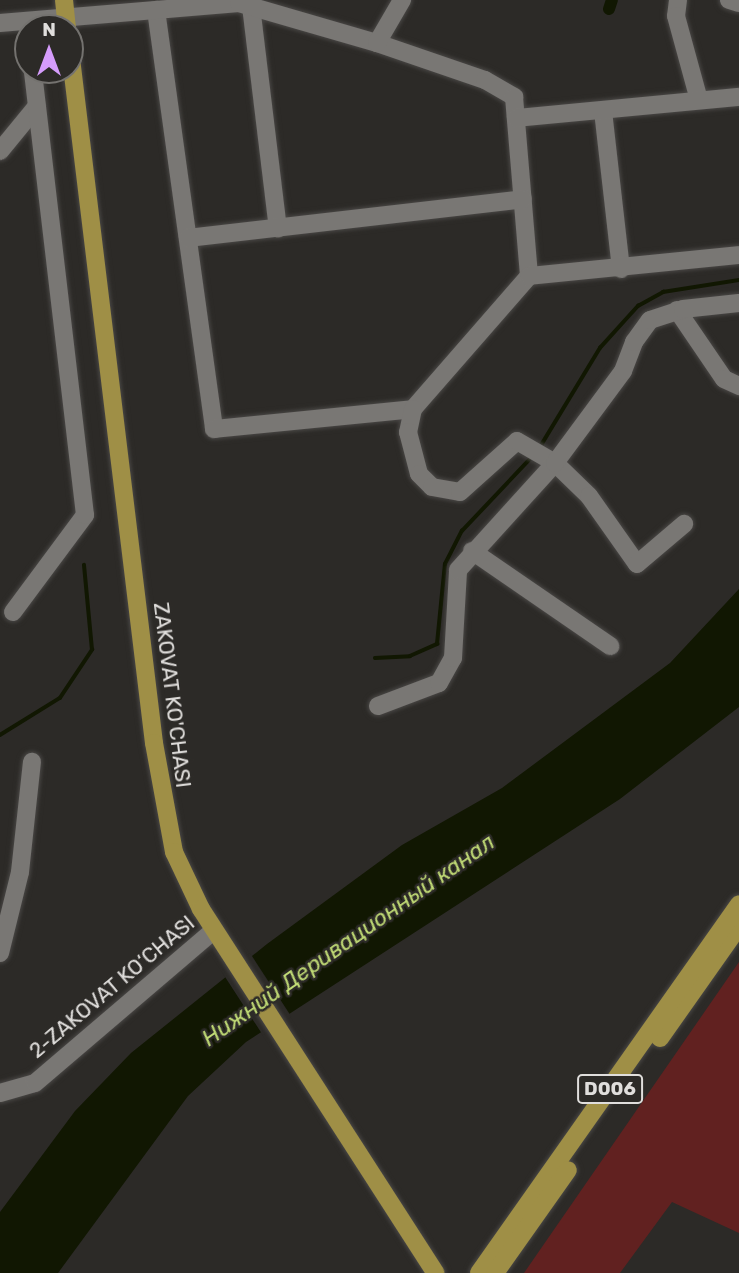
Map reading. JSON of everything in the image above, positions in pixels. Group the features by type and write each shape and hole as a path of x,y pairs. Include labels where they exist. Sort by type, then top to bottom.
{"main road":[{"name":"ZAKOVAT KO'CHASI","path":"74,84 162,799 181,872 214,930 436,1273"},
{"name":"D006","path":"479,1273 739,905"},
{"name":"D006","path":"495,1273 739,926"}],"street":[{"path":"377,43 402,0"},
{"path":"678,0 676,16 699,100"},
{"path":"729,0 739,3"},
{"path":"243,3 278,228"},
{"path":"84,14 243,3 377,43 485,80 514,97 529,276"},
{"path":"156,10 214,429 412,409"},
{"path":"13,612 85,515 35,84"},
{"path":"516,118 739,97"},
{"path":"0,151 37,106"},
{"path":"603,111 621,269"},
{"path":"188,239 523,199"},
{"path":"684,524 636,564 589,496 555,463 517,441 473,484 445,492 419,474 408,432 412,409 529,276 621,269 739,255"},
{"path":"378,706 439,684 453,658 458,570 472,551 555,463 623,371 634,342 650,320 677,310 739,303"},
{"path":"677,310 724,379 739,386"},
{"path":"472,551 610,646"},
{"path":"0,953 20,872 32,762"},
{"name":"2-ZAKOVAT KO‘CHASI","path":"0,1093 34,1083 214,930"}],"shaded area":[{"path":"739,962 739,1233 672,1202 620,1273 524,1273"}],"water":[{"name":"Нижний Деривационный канал","path":"739,589 739,707 620,799 246,1042 188,1096 58,1273 0,1273 0,1212 75,1111 131,1053 267,944 402,845 502,788 670,663"}],"pier":[{"path":"250,953 291,1017 263,1035 221,972"}],"waterway":[{"path":"609,9 612,0"},
{"path":"540,447 600,348 638,306 663,292 739,280"},
{"path":"375,658 410,656 437,644 445,564 462,531 533,456"},
{"path":"0,735 60,698 92,650 84,565"}]}
